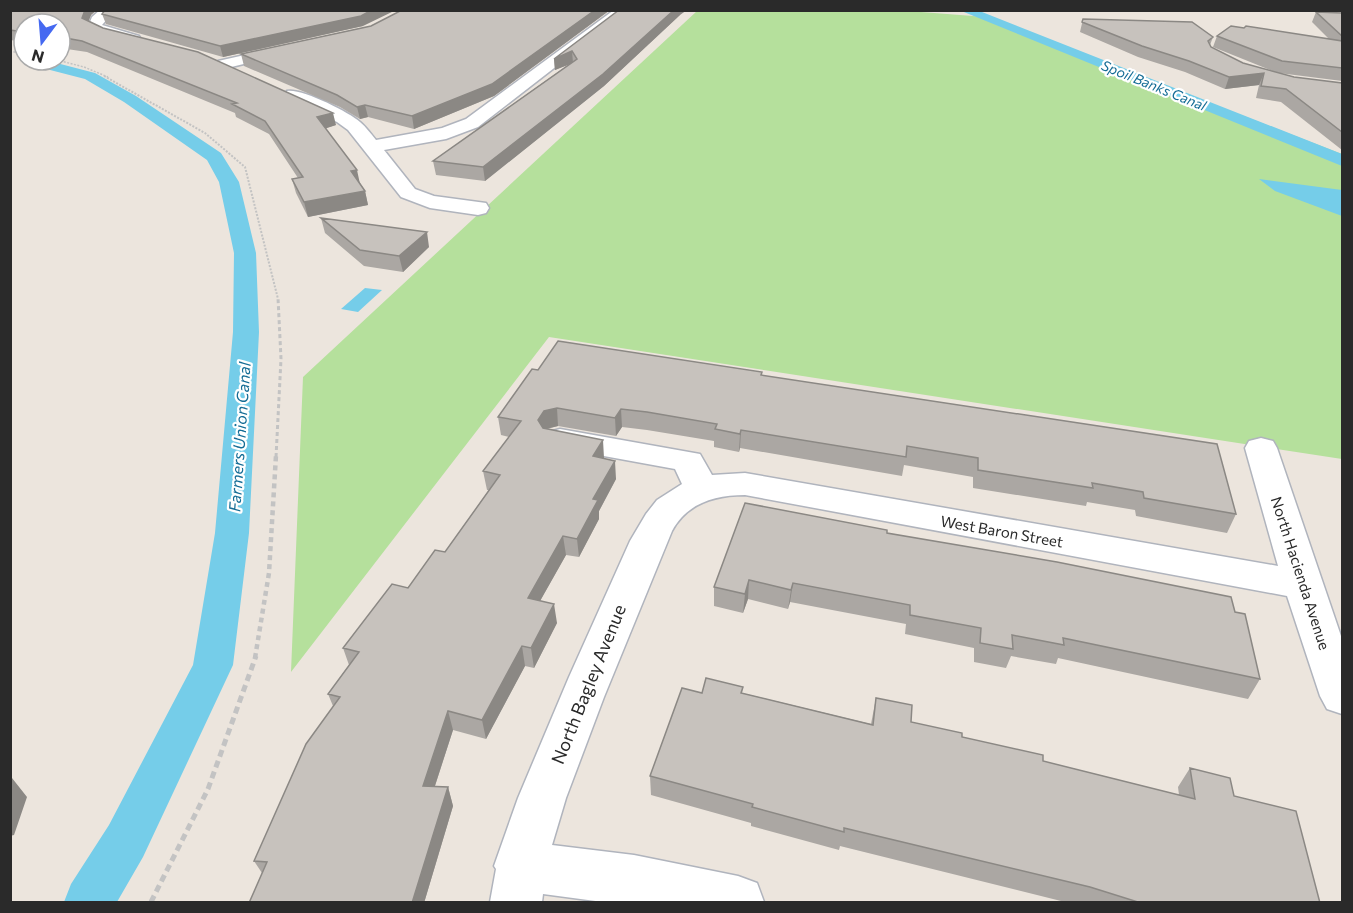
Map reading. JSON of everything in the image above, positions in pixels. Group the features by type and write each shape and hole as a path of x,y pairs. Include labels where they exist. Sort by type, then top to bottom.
{"street":[{"path":"95,27 97,20 109,10"},
{"path":"371,147 446,133 472,123 623,10"},
{"path":"76,29 95,27 113,34 155,44"},
{"path":"253,77 215,61 302,46"},
{"path":"273,86 343,118 354,126 408,193 430,202 478,208"},
{"path":"558,438 688,461 701,488"},
{"name":"North Hacienda Avenue","path":"1261,448 1303,585 1342,696"},
{"name":"West Baron Street","path":"701,488 745,484 1303,585"},
{"name":"North Bagley Avenue","path":"518,884 539,805 604,641 667,510 701,488"},
{"path":"518,884 633,881 738,903"}],"path":[{"path":"72,64 119,83 217,139 245,167 279,302 281,359 269,573 257,653 208,789 151,903"}],"green space":[{"path":"895,10 986,17 1342,154 1342,459 549,337 291,672 303,377 697,11"}],"water":[{"path":"1259,179 1342,190 1342,216 1275,191"},
{"path":"365,288 382,290 358,312 341,309"}],"building":[{"path":"10,10 85,10 82,18 103,28 198,52 333,113 317,117 357,170 351,171 365,191 304,202 292,179 303,177 265,121 232,104 237,103 82,41 72,39 72,12 12,12 12,30 10,30"},
{"path":"105,10 372,10 361,16 220,46 102,14"},
{"path":"402,10 595,10 492,84 412,116 365,105 357,107 337,95 241,54 371,26"},
{"path":"619,10 674,10 603,74 483,167 433,161 577,59 572,51 554,59"},
{"path":"1316,12 1342,13 1342,36"},
{"path":"1083,19 1192,22 1213,37 1208,41 1211,47 1243,63 1294,77 1342,83 1342,132 1286,89 1261,86 1264,73 1229,77 1142,46 1082,22"},
{"path":"1231,26 1244,28 1246,26 1342,41 1342,68 1282,61 1217,36"},
{"path":"321,218 427,232 399,256 360,250"},
{"path":"558,341 762,372 761,375 1217,444 1236,514 1144,498 1143,492 1092,483 1093,488 978,470 978,458 907,446 906,457 741,430 740,434 715,429 717,424 647,412 621,409 615,418 557,408 544,411 538,420 543,428 603,440 593,456 615,461 593,499 598,500 577,539 563,536 528,598 554,604 531,648 522,646 482,720 448,711 423,786 448,787 412,903 249,903 267,862 254,861 306,744 340,697 328,694 359,652 343,648 392,584 408,588 435,550 445,552 500,475 483,471 521,421 498,417 532,369 538,370"},
{"path":"745,503 887,530 887,533 1057,562 1231,597 1235,612 1245,614 1260,679 1063,638 1064,645 1012,635 1013,649 980,643 981,628 910,615 910,605 793,583 791,590 749,580 745,594 714,587"},
{"path":"706,678 743,687 741,693 873,725 876,698 912,705 911,722 962,733 962,737 1043,755 1043,761 1195,799 1190,768 1230,778 1234,796 1296,811 1320,903 1141,903 1090,887 844,828 844,832 650,776 682,688 702,693"}],"waterway":[{"name":"Spoil Banks Canal","path":"965,10 1342,160"},
{"name":"Farmers Union Canal","path":"72,71 90,76 130,99 214,157 229,182 245,253 246,332 232,533 213,665 126,841 89,902"}]}
